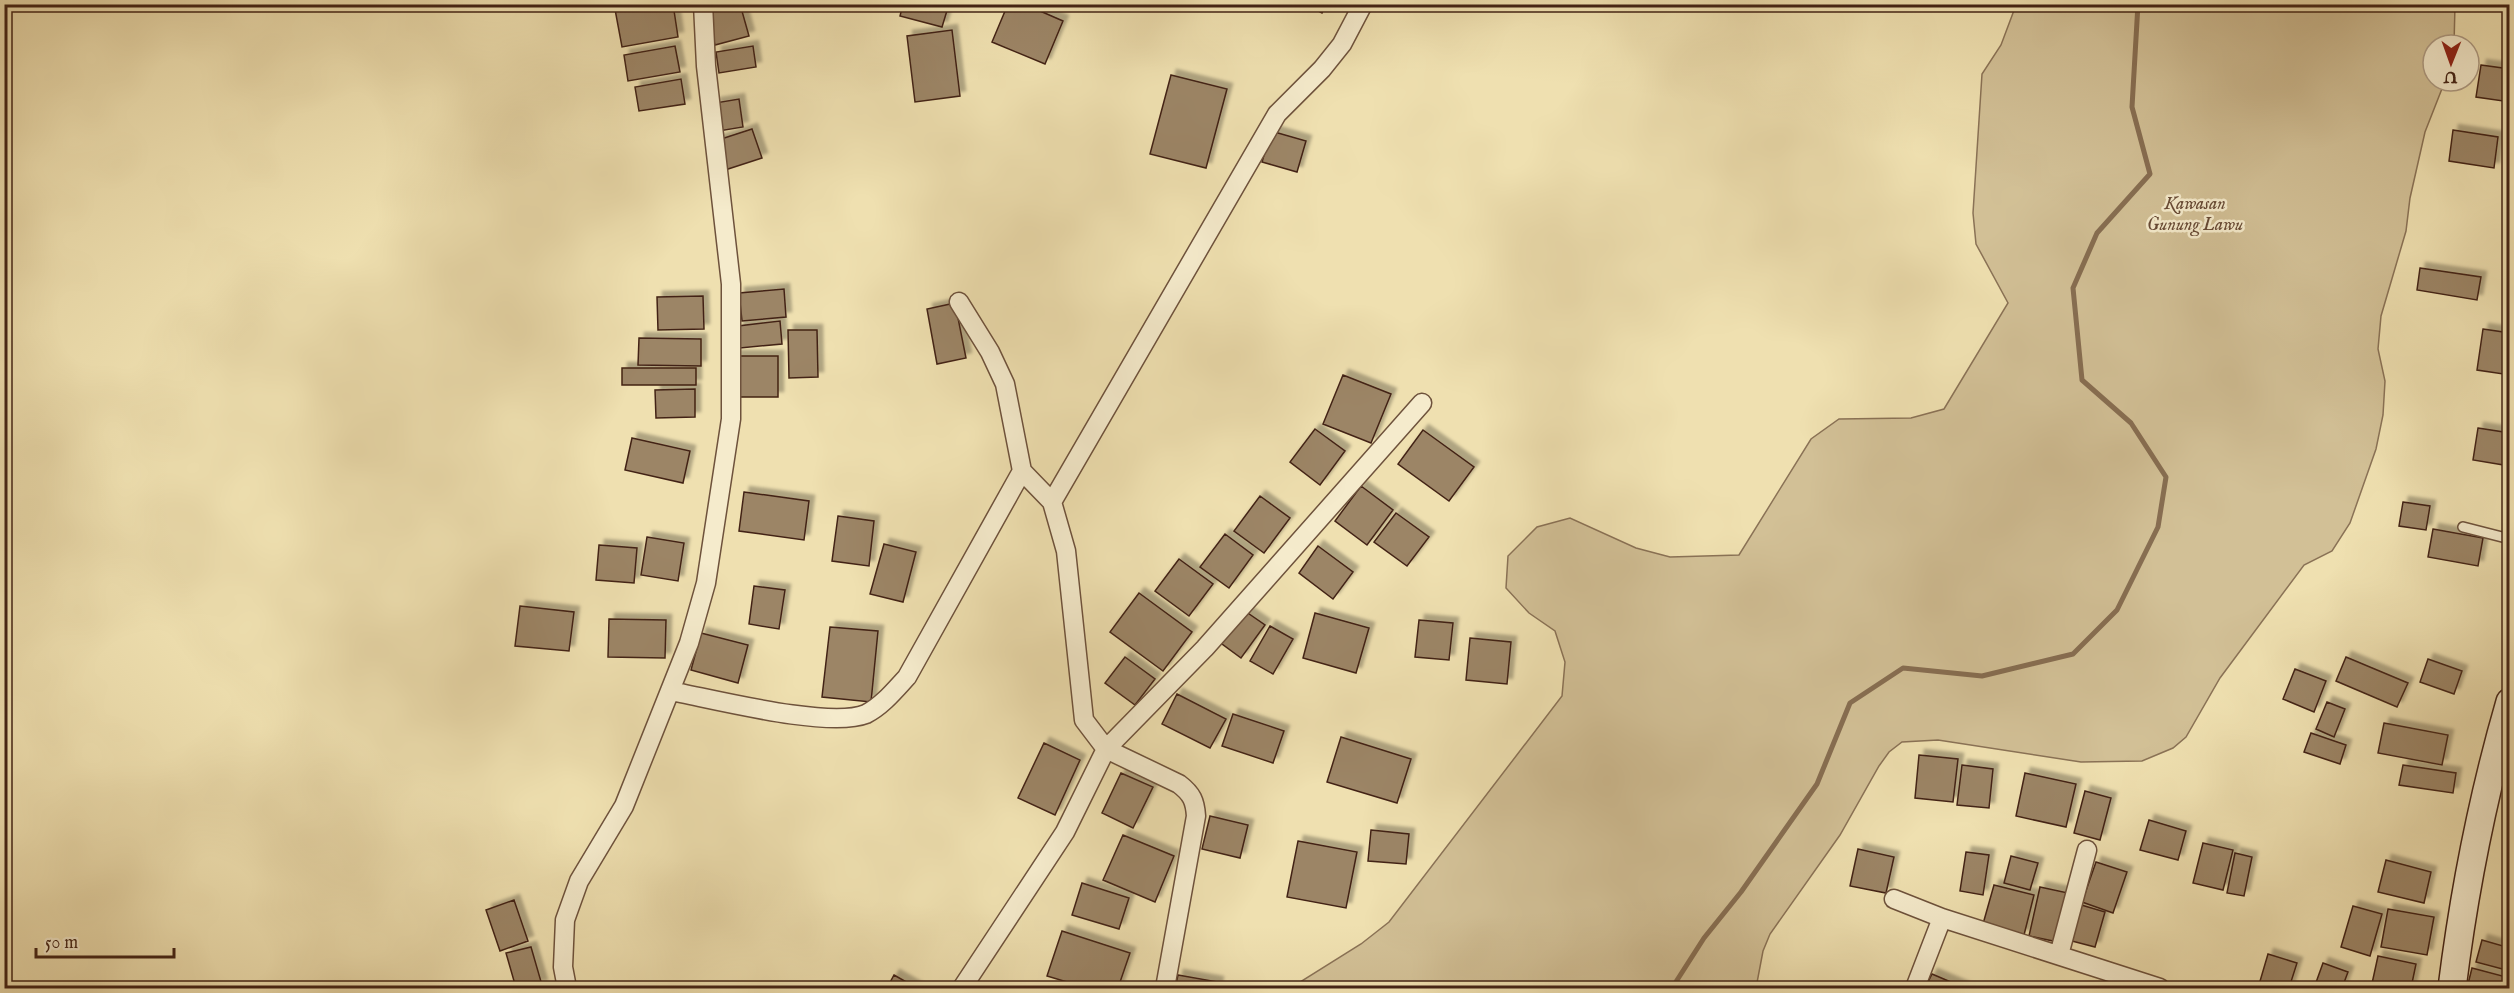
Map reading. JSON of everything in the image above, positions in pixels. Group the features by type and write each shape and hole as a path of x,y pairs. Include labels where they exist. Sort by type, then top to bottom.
{"main road":[{"path":"2452,988 2462,909 2497,746 2510,702"}],"street":[{"path":"567,988 563,967 565,920 579,881 624,806 689,643 706,583 731,419 731,284 706,66 703,4"},
{"path":"1052,502 1277,114 1335,52 1363,4"},
{"path":"959,302 990,352 1005,384 1022,471 1052,502 1066,551 1083,720 1106,749 1179,784 1189,792 1195,802 1196,816 1165,988"},
{"path":"962,988 1065,832 1106,749 1205,648 1422,403"},
{"path":"670,691 809,717 840,720 866,714 885,701 907,677 1022,471"},
{"path":"2059,955 2087,850"},
{"path":"1894,899 1942,918 2160,988"},
{"path":"1915,988 1942,918"}],"lane":[{"path":"2463,527 2510,539"}],"green space":[{"name":"Kawasan Gunung Lawu","path":"2016,5 2455,5 2454,33 2421,33 2421,93 2440,93 2425,132 2410,198 2406,231 2381,316 2378,349 2385,381 2383,415 2376,449 2350,523 2332,551 2304,565 2220,678 2186,737 2173,748 2142,761 2081,762 1938,740 1902,742 1889,752 1879,766 1840,835 1770,934 1763,951 1756,988 1295,988 1300,982 1361,944 1389,922 1562,696 1565,662 1555,631 1529,613 1506,588 1508,556 1537,527 1570,518 1636,548 1670,557 1739,555 1811,439 1839,419 1911,418 1944,409 2008,303 1976,244 1973,213 1982,74 2001,45"}],"building":[{"path":"614,4 673,4 678,37 622,47"},
{"path":"715,4 740,4 749,36 715,45 704,7"},
{"path":"903,4 949,4 942,27 900,16"},
{"path":"1008,4 1024,4 1063,21 1045,64 992,42"},
{"path":"1305,4 1326,4 1322,13"},
{"path":"952,30 960,96 915,102 907,36"},
{"path":"675,46 680,72 628,81 624,55"},
{"path":"753,46 756,67 719,73 716,52"},
{"path":"2481,65 2510,69 2510,102 2476,97 2477,93 2481,93"},
{"path":"1171,75 1227,89 1206,168 1150,154"},
{"path":"681,79 685,104 639,111 635,87"},
{"path":"739,99 743,127 719,131 715,103"},
{"path":"752,129 762,158 725,170 715,141"},
{"path":"2453,130 2498,137 2494,168 2449,161"},
{"path":"1271,131 1306,141 1297,172 1262,162"},
{"path":"2420,268 2481,277 2477,300 2417,290"},
{"path":"784,289 786,317 742,321 739,293"},
{"path":"703,296 704,329 658,330 657,297"},
{"path":"2510,302 2510,326 2506,325"},
{"path":"955,303 966,358 937,364 927,309"},
{"path":"780,321 782,344 740,348 738,326"},
{"path":"2483,329 2510,333 2510,375 2477,370"},
{"path":"788,330 817,330 818,377 789,378"},
{"path":"639,338 701,339 701,366 638,365"},
{"path":"735,356 778,356 778,397 736,397"},
{"path":"622,368 696,368 696,385 622,385"},
{"path":"1343,375 1391,394 1371,443 1323,424"},
{"path":"695,389 695,417 656,418 655,390"},
{"path":"2478,428 2510,433 2510,466 2473,460"},
{"path":"1315,429 1345,451 1320,485 1290,462"},
{"path":"1423,430 1474,467 1449,501 1398,464"},
{"path":"632,438 690,451 683,483 625,470"},
{"path":"1361,486 1393,510 1367,545 1335,521"},
{"path":"744,492 809,501 804,540 739,531"},
{"path":"1260,496 1290,518 1264,553 1234,531"},
{"path":"2403,502 2430,506 2426,530 2399,526"},
{"path":"1396,513 1429,537 1407,566 1374,542"},
{"path":"838,516 874,521 869,566 832,561"},
{"path":"2433,529 2483,538 2478,566 2428,557"},
{"path":"1225,534 1253,555 1229,588 1200,567"},
{"path":"647,537 684,543 678,581 641,575"},
{"path":"884,544 916,552 903,602 870,594"},
{"path":"599,545 637,548 634,583 596,580"},
{"path":"1318,546 1353,572 1333,599 1299,573"},
{"path":"1179,559 1213,584 1189,616 1155,591"},
{"path":"754,586 785,590 779,629 749,624"},
{"path":"1139,593 1192,632 1163,671 1110,632"},
{"path":"520,606 574,612 569,651 515,646"},
{"path":"1242,609 1265,625 1241,658 1218,641"},
{"path":"1315,613 1369,628 1356,673 1303,658"},
{"path":"609,619 666,620 665,658 608,657"},
{"path":"1419,620 1453,623 1449,660 1415,657"},
{"path":"1270,626 1293,639 1273,674 1250,661"},
{"path":"830,627 878,631 871,702 822,697"},
{"path":"701,633 748,645 738,683 691,670"},
{"path":"1470,638 1511,642 1507,684 1466,680"},
{"path":"1125,657 1155,679 1135,705 1105,683"},
{"path":"2346,657 2408,683 2397,707 2336,681"},
{"path":"2428,659 2462,671 2454,694 2420,682"},
{"path":"2295,669 2326,681 2314,712 2283,699"},
{"path":"1177,694 1226,719 1210,748 1162,724"},
{"path":"2327,702 2345,709 2334,737 2316,729"},
{"path":"1233,714 1284,731 1273,763 1222,746"},
{"path":"2384,723 2448,735 2442,765 2378,753"},
{"path":"2311,733 2346,745 2340,764 2304,752"},
{"path":"1341,737 1411,759 1397,803 1327,782"},
{"path":"1044,743 1080,760 1055,815 1018,798"},
{"path":"1919,755 1958,759 1953,802 1915,798"},
{"path":"1962,765 1993,769 1989,808 1957,805"},
{"path":"2403,765 2456,773 2453,793 2399,785"},
{"path":"1121,773 1153,787 1133,828 1102,813"},
{"path":"2025,773 2076,784 2066,827 2016,816"},
{"path":"2085,791 2111,798 2100,840 2074,833"},
{"path":"1210,816 1248,825 1240,858 1202,849"},
{"path":"2149,820 2186,831 2178,860 2140,850"},
{"path":"1371,830 1409,834 1406,864 1368,861"},
{"path":"1123,835 1174,856 1155,902 1103,880"},
{"path":"1298,841 1357,852 1346,908 1287,897"},
{"path":"2203,843 2233,850 2223,890 2193,883"},
{"path":"1858,849 1894,857 1886,893 1850,886"},
{"path":"1966,852 1989,855 1983,895 1960,891"},
{"path":"2235,853 2252,857 2244,896 2227,893"},
{"path":"2011,856 2038,863 2030,890 2004,883"},
{"path":"2386,860 2431,872 2424,903 2378,892"},
{"path":"2096,862 2127,872 2113,913 2082,902"},
{"path":"1082,883 1129,898 1119,929 1072,915"},
{"path":"1994,885 2034,895 2024,935 1983,924"},
{"path":"2040,887 2068,893 2058,942 2029,936"},
{"path":"514,900 528,941 500,951 486,910"},
{"path":"2078,904 2105,912 2095,947 2068,940"},
{"path":"2353,906 2382,914 2370,956 2341,947"},
{"path":"2388,909 2434,917 2427,955 2381,947"},
{"path":"1062,931 1130,953 1118,988 1087,988 1047,976"},
{"path":"2482,940 2510,948 2510,971 2476,962"},
{"path":"531,947 542,985 516,988 506,953"},
{"path":"2268,954 2297,963 2289,988 2258,988"},
{"path":"2378,956 2416,964 2411,988 2371,988"},
{"path":"2323,963 2348,972 2342,988 2314,988"},
{"path":"2472,968 2510,978 2510,988 2467,988"},
{"path":"1932,974 1965,988 1925,988"},
{"path":"894,975 917,988 887,988"},
{"path":"1178,975 1218,982 1217,988 1175,988"}],"waterway":[{"path":"1672,988 1704,938 1741,892 1817,784 1850,703 1903,668 1982,676 2073,654 2117,610 2158,527 2166,477 2131,423 2082,380 2073,288 2097,233 2150,174 2132,107 2138,4"}]}
